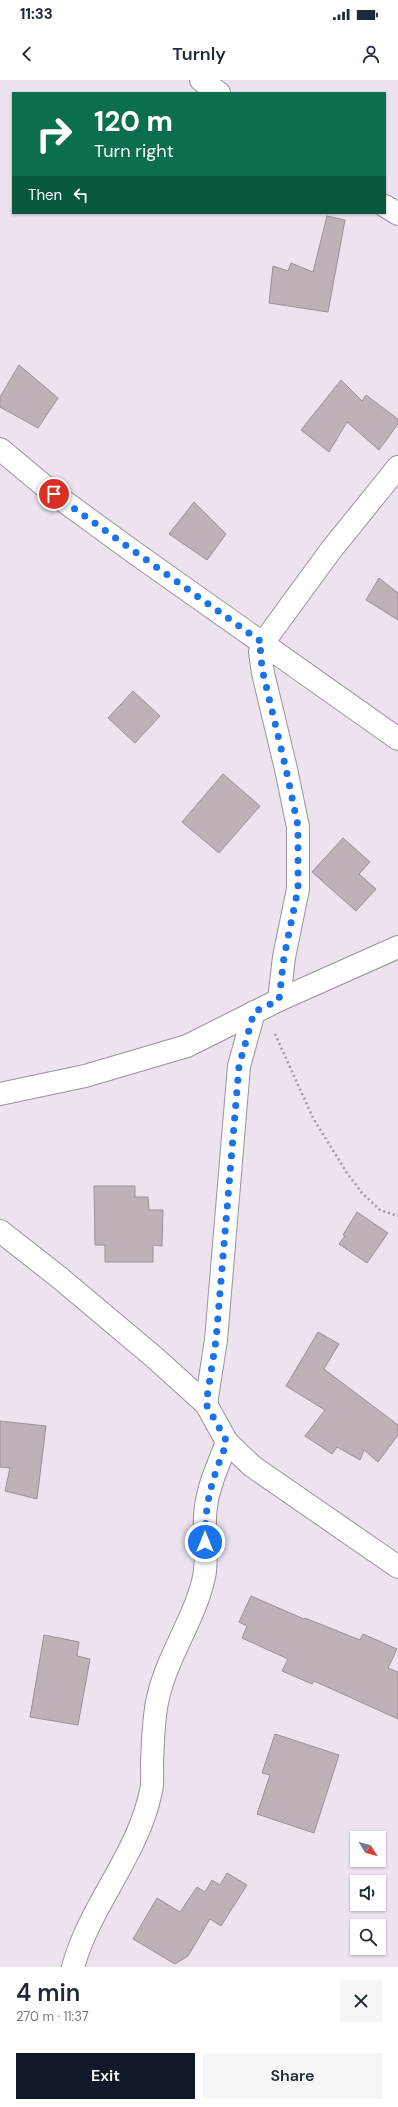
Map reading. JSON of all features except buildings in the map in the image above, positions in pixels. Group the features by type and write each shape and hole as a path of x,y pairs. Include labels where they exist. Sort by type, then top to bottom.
{"street":[{"path":"201,80 218,92"},
{"path":"386,207 398,214"},
{"path":"0,449 60,498 398,739"},
{"path":"206,1404 216,1340 239,1066 266,1007 284,957 298,889 298,826 263,673 260,652 263,643 331,550 398,467"},
{"path":"0,1094 85,1076 187,1046 266,1007 398,947"},
{"path":"0,1231 66,1283 154,1357 206,1404 227,1442 252,1466 398,1567"},
{"path":"73,1967 78,1949 92,1919 138,1833 151,1791 154,1733 158,1698 164,1678 200,1593 205,1576 205,1515 211,1485 227,1442"}],"path":[{"path":"266,1007 285,1059 312,1118 347,1173 362,1193 380,1210 398,1216"}],"route":[{"path":"54,494 263,643 260,652 263,673 298,826 298,889 284,957 279,1000 254,1012 239,1066 216,1340 206,1404 227,1442 211,1485 205,1515 205,1542"}]}
